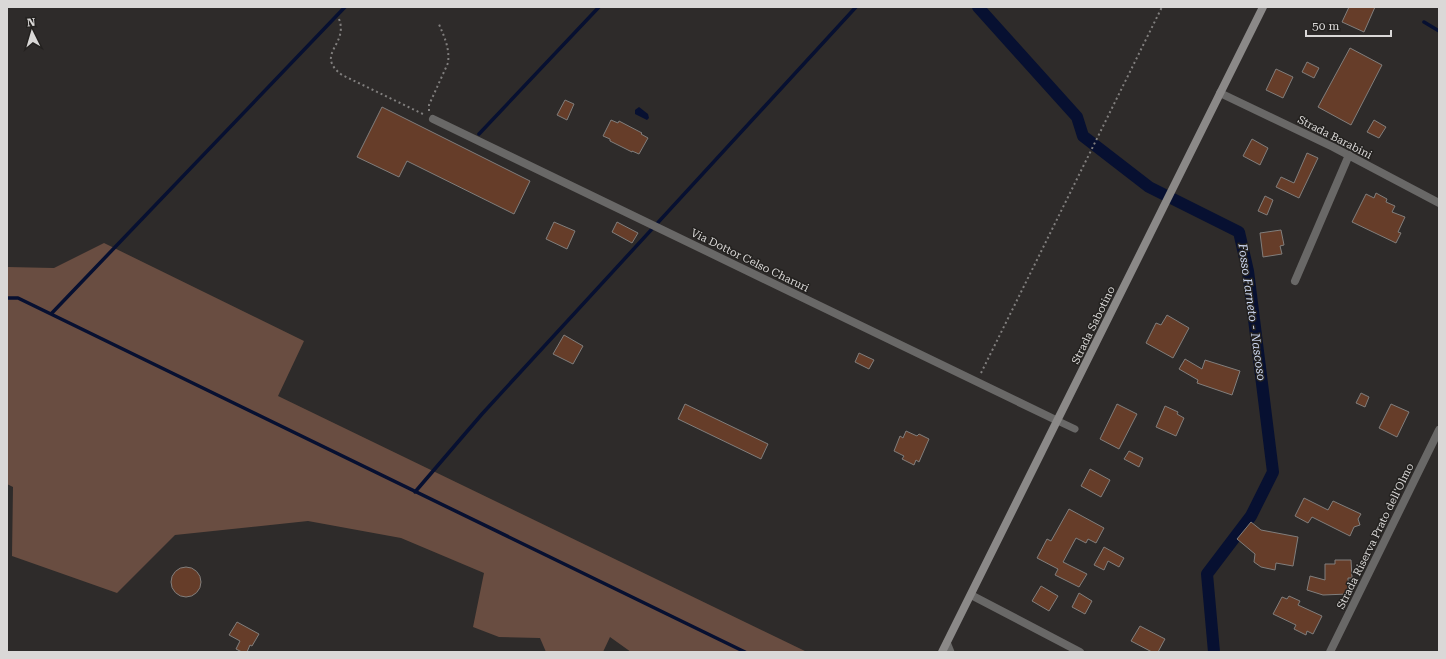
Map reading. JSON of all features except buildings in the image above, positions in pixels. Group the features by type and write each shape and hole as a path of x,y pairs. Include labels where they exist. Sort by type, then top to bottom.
{"street":[{"name":"Strada Sabotino","path":"942,652 1263,7"},
{"name":"Strada Barabini","path":"1220,94 1348,155 1439,203"},
{"name":"Via Dottor Celso Charuri","path":"433,119 1058,421"},
{"path":"1295,281 1348,155"},
{"name":"Strada Riserva Prato dell'Olmo","path":"1330,652 1439,430"},
{"path":"971,595 1080,652"}],"lane":[{"path":"1058,421 1075,429"},
{"path":"947,642 952,652"}],"path":[{"path":"977,382 1162,7"},
{"path":"339,19 341,34 331,55 331,63 336,70 342,75 433,119"},
{"path":"433,119 429,105 448,63 449,56 448,45 438,22"}],"shaded area":[{"path":"104,243 304,341 278,396 807,652 631,652 610,637 603,652 546,652 540,638 499,637 473,627 484,573 401,538 308,521 175,535 117,593 12,556 13,487 7,484 7,267 54,268"}],"water":[{"path":"639,107 648,114 649,118 647,120 635,114 635,110"}],"waterway":[{"path":"51,314 345,7"},
{"path":"479,134 599,7"},
{"path":"415,492 482,414 856,7"},
{"name":"Fosso Farneto - Nascoso","path":"978,7 1077,117 1083,136 1149,187 1239,232 1248,271 1273,472 1251,516 1207,574 1214,652"},
{"path":"1424,22 1439,31"},
{"path":"7,298 18,298 745,652"}]}
